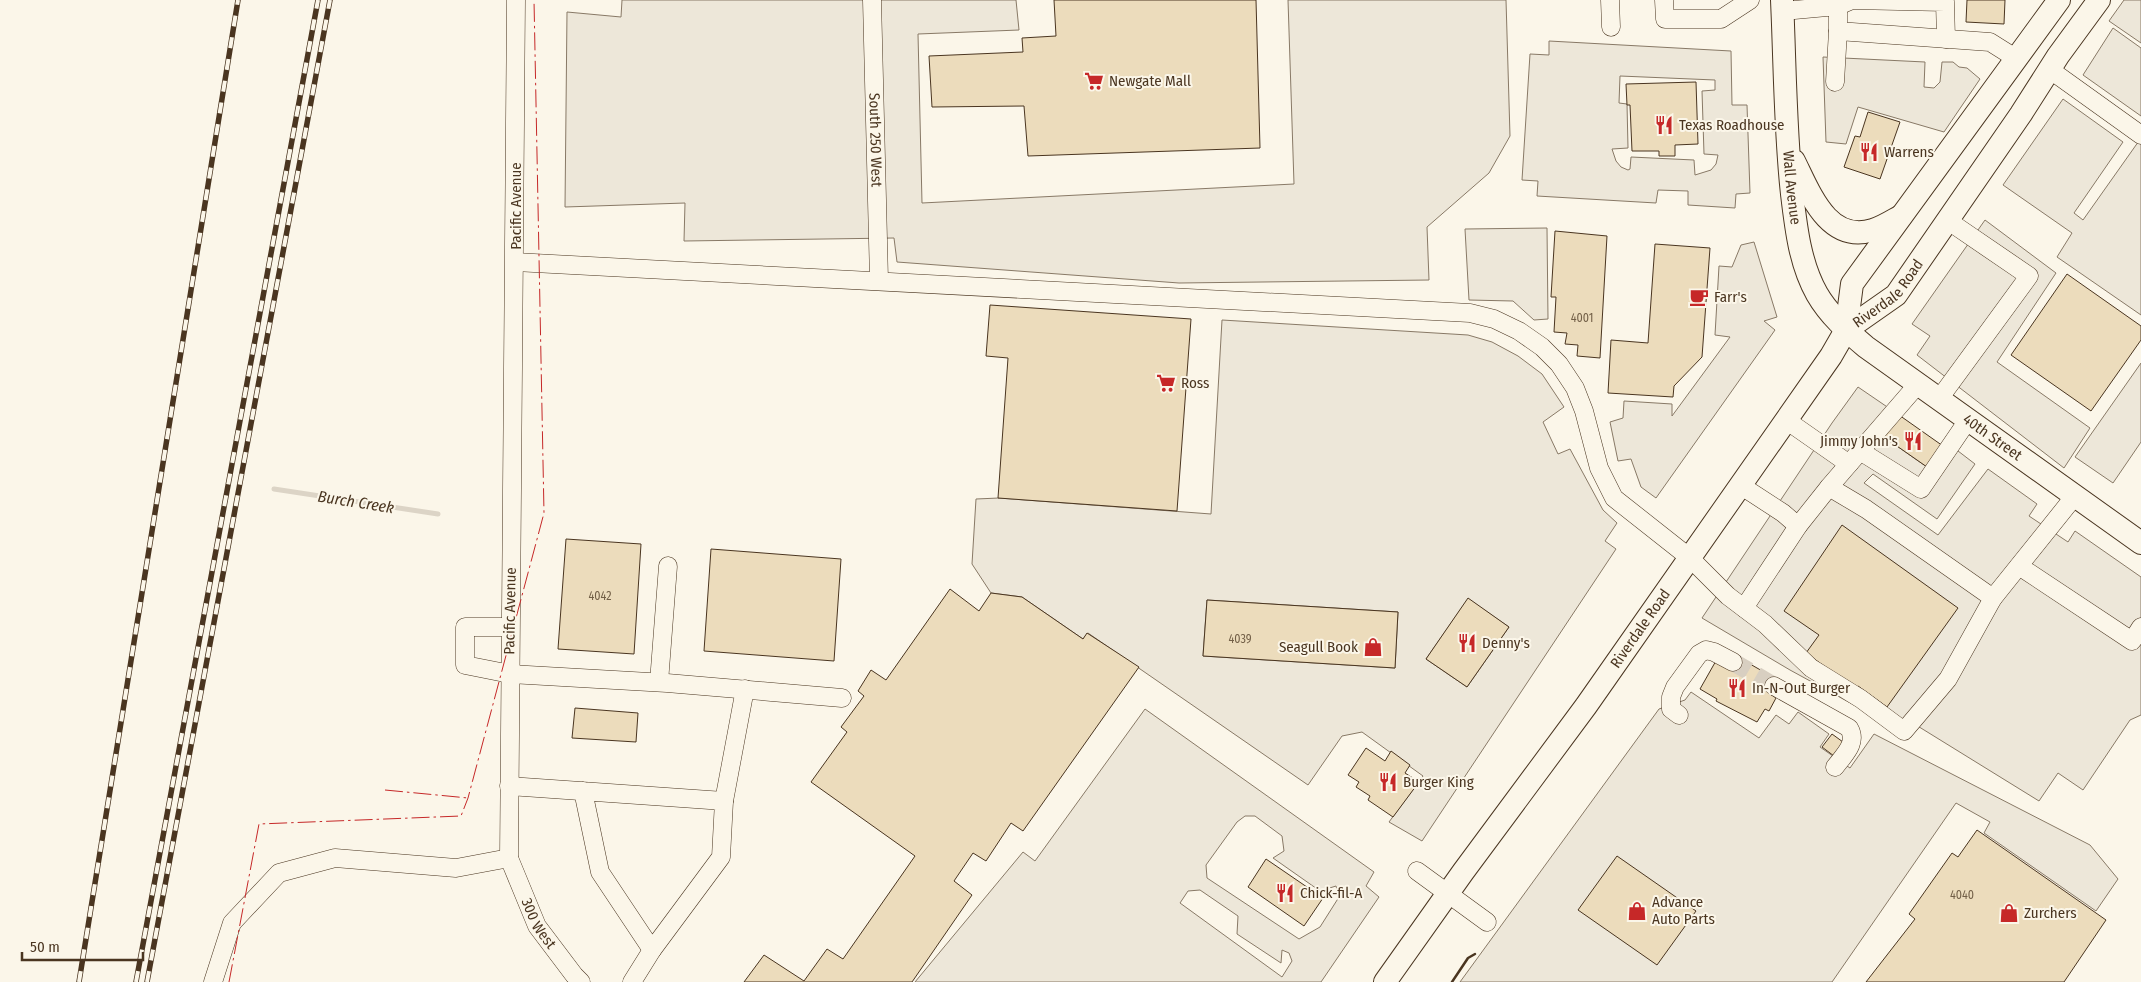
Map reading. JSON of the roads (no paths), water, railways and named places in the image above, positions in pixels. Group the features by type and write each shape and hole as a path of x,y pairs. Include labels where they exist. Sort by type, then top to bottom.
{"main road":[{"name":"Riverdale Road","path":"1385,982 1463,872 1586,706 1831,356 1846,330 1852,284 2059,0"},
{"name":"Riverdale Road","path":"1846,330 1896,295 2049,69 2099,0"},
{"name":"Wall Avenue","path":"1782,6 1787,146 1796,226 1810,279 1828,310 1846,330"},
{"path":"1787,146 1813,200 1825,217 1839,228 1865,232 1874,230 1904,214"},
{"name":"40th Street","path":"1846,330 1866,347 2141,543"}],"street":[{"name":"Pacific Avenue","path":"509,858 516,0"},
{"name":"South 250 West","path":"872,0 879,280"},
{"path":"1610,0 1611,27"},
{"path":"1664,0 1665,19 1721,19 1750,0"},
{"path":"1782,6 1838,3 1852,0 1945,1 1946,39"},
{"path":"1835,82 1838,3"},
{"path":"1838,31 1990,42 2017,59"},
{"path":"2049,69 2141,135"},
{"path":"1939,399 2029,276 1947,220"},
{"path":"515,262 1470,313 1494,320 1519,331 1542,346 1560,364 1575,388 1584,411 1599,468 1614,498 1690,558 1721,590 1772,630 1811,668 1861,700 1904,731 1948,679 1993,598 2074,497"},
{"path":"1744,608 1798,526 1918,384"},
{"path":"1786,420 1855,457 1921,489 1968,420"},
{"path":"1740,485 1784,513 1798,526"},
{"path":"1829,487 1866,509 1993,598"},
{"path":"659,682 668,566"},
{"path":"2019,566 2132,642 2141,627"},
{"path":"510,627 465,627 465,665 510,674 659,682 842,698"},
{"path":"1679,715 1672,709 1671,697 1699,654 1706,650 1733,662"},
{"path":"1774,686 1850,728 1853,734 1853,742 1835,767"},
{"path":"632,982 652,950 721,857 724,801 746,690"},
{"path":"510,786 724,801"},
{"path":"583,791 600,872 652,950"},
{"path":"213,982 232,922 279,873 335,858 456,868 509,858"},
{"name":"300 West","path":"509,858 538,926 581,982"},
{"path":"1417,872 1487,922"}],"waterway":[{"name":"Burch Creek","path":"274,489 438,514"}],"tunnel":[{"path":"1733,662 1774,686"}],"railway":[{"path":"79,982 238,0"},
{"path":"136,982 318,0"},
{"path":"147,982 330,0"}],"place":[{"name":"Newgate Mall","path":"1094,81"},
{"name":"Texas Roadhouse","path":"1664,125"},
{"name":"Warrens","path":"1869,152"},
{"name":"Farr's","path":"1699,297"},
{"name":"Ross","path":"1166,383"},
{"name":"Jimmy John's","path":"1913,441"},
{"name":"Denny's","path":"1467,643"},
{"name":"Seagull Book","path":"1373,647"},
{"name":"In-N-Out Burger","path":"1737,688"},
{"name":"Burger King","path":"1388,782"},
{"name":"Chick-fil-A","path":"1285,893"},
{"name":"Advance Auto Parts","path":"1637,911"},
{"name":"Zurchers","path":"2009,913"}]}
